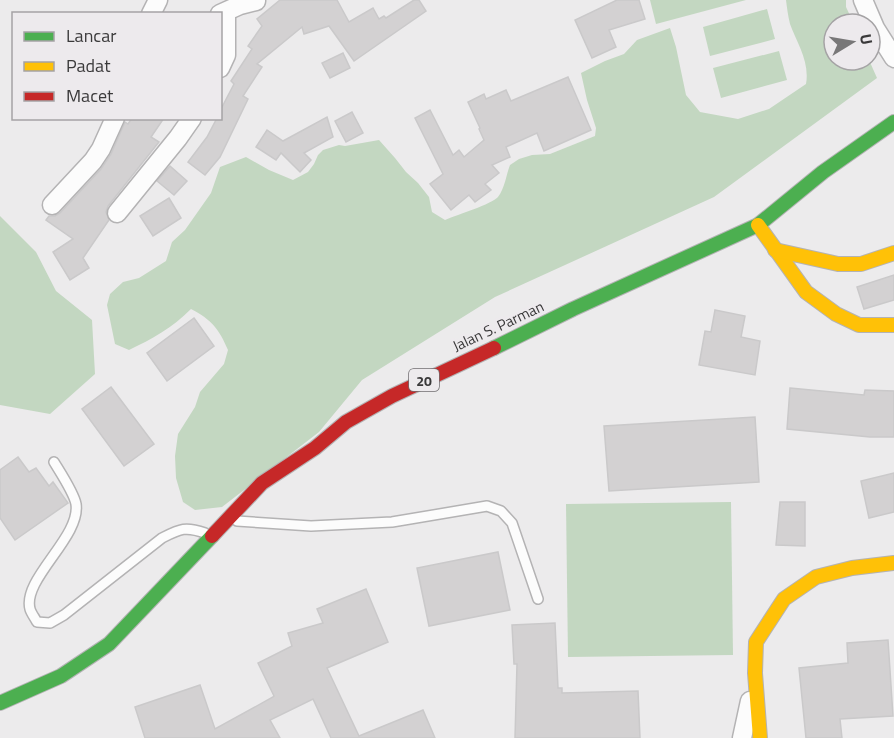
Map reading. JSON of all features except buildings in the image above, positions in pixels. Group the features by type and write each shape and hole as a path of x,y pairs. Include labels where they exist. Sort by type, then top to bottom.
{"main road":[{"name":"Jalan S. Parman","path":"0,703 61,676 108,644 262,483 315,448 346,422 392,396 573,309 688,257 724,238 758,225 823,172 894,122"},
{"path":"758,225 806,292 836,314 859,325 894,325"},
{"path":"775,250 838,264 861,264 894,253"},
{"path":"760,738 755,672 756,642 784,598 816,577 852,568 894,563"}],"street":[{"path":"222,64 226,55 223,14 256,0"},
{"path":"863,0 875,28 894,58"},
{"path":"52,204 93,161 101,150 114,120"},
{"path":"117,213 191,120"},
{"path":"742,738 755,672"}],"lane":[{"path":"54,462 76,501 76,514 71,528 31,591 30,609 37,622 50,623 64,615 162,538 176,531 191,528 213,536"},
{"path":"228,521 311,526 392,522 486,506 501,511 512,523 538,599"}],"green space":[{"path":"650,0 746,0 656,24"},
{"path":"786,0 846,0 848,12 822,12 822,72 874,72 877,78 714,197 495,297 362,380 319,432 222,507 195,510 183,502 176,478 175,456 178,434 195,407 200,392 224,364 228,350 214,326 191,309 162,332 129,350 115,344 107,305 110,294 123,282 139,278 166,261 172,242 185,230 211,193 220,167 246,157 293,180 308,172 323,150 339,145 379,140 429,197 432,212 445,220 482,206 498,197 510,165 519,159 532,155 550,154 595,136 596,128 581,73 624,54 637,40 670,28 686,95 700,112 738,119 769,109 806,84 805,60 790,24"},
{"path":"767,9 775,39 710,56 703,27"},
{"path":"779,51 787,80 721,98 713,68"},
{"path":"0,216 36,252 56,291 92,320 95,374 50,414 0,405"},
{"path":"731,502 733,655 568,657 566,504"}],"traffic: fast":[{"path":"494,348 573,309 758,225 823,172 894,122"},
{"path":"0,703 61,676 109,644 212,536"}],"traffic: slow":[{"path":"758,225 806,292 836,314 859,325 894,325"},
{"path":"775,250 838,264 861,264 894,253"},
{"path":"760,738 755,673 756,642 784,599 816,577 852,568 894,563"}],"traffic: jam":[{"path":"212,536 262,483 315,448 346,422 392,396 494,348"}]}
